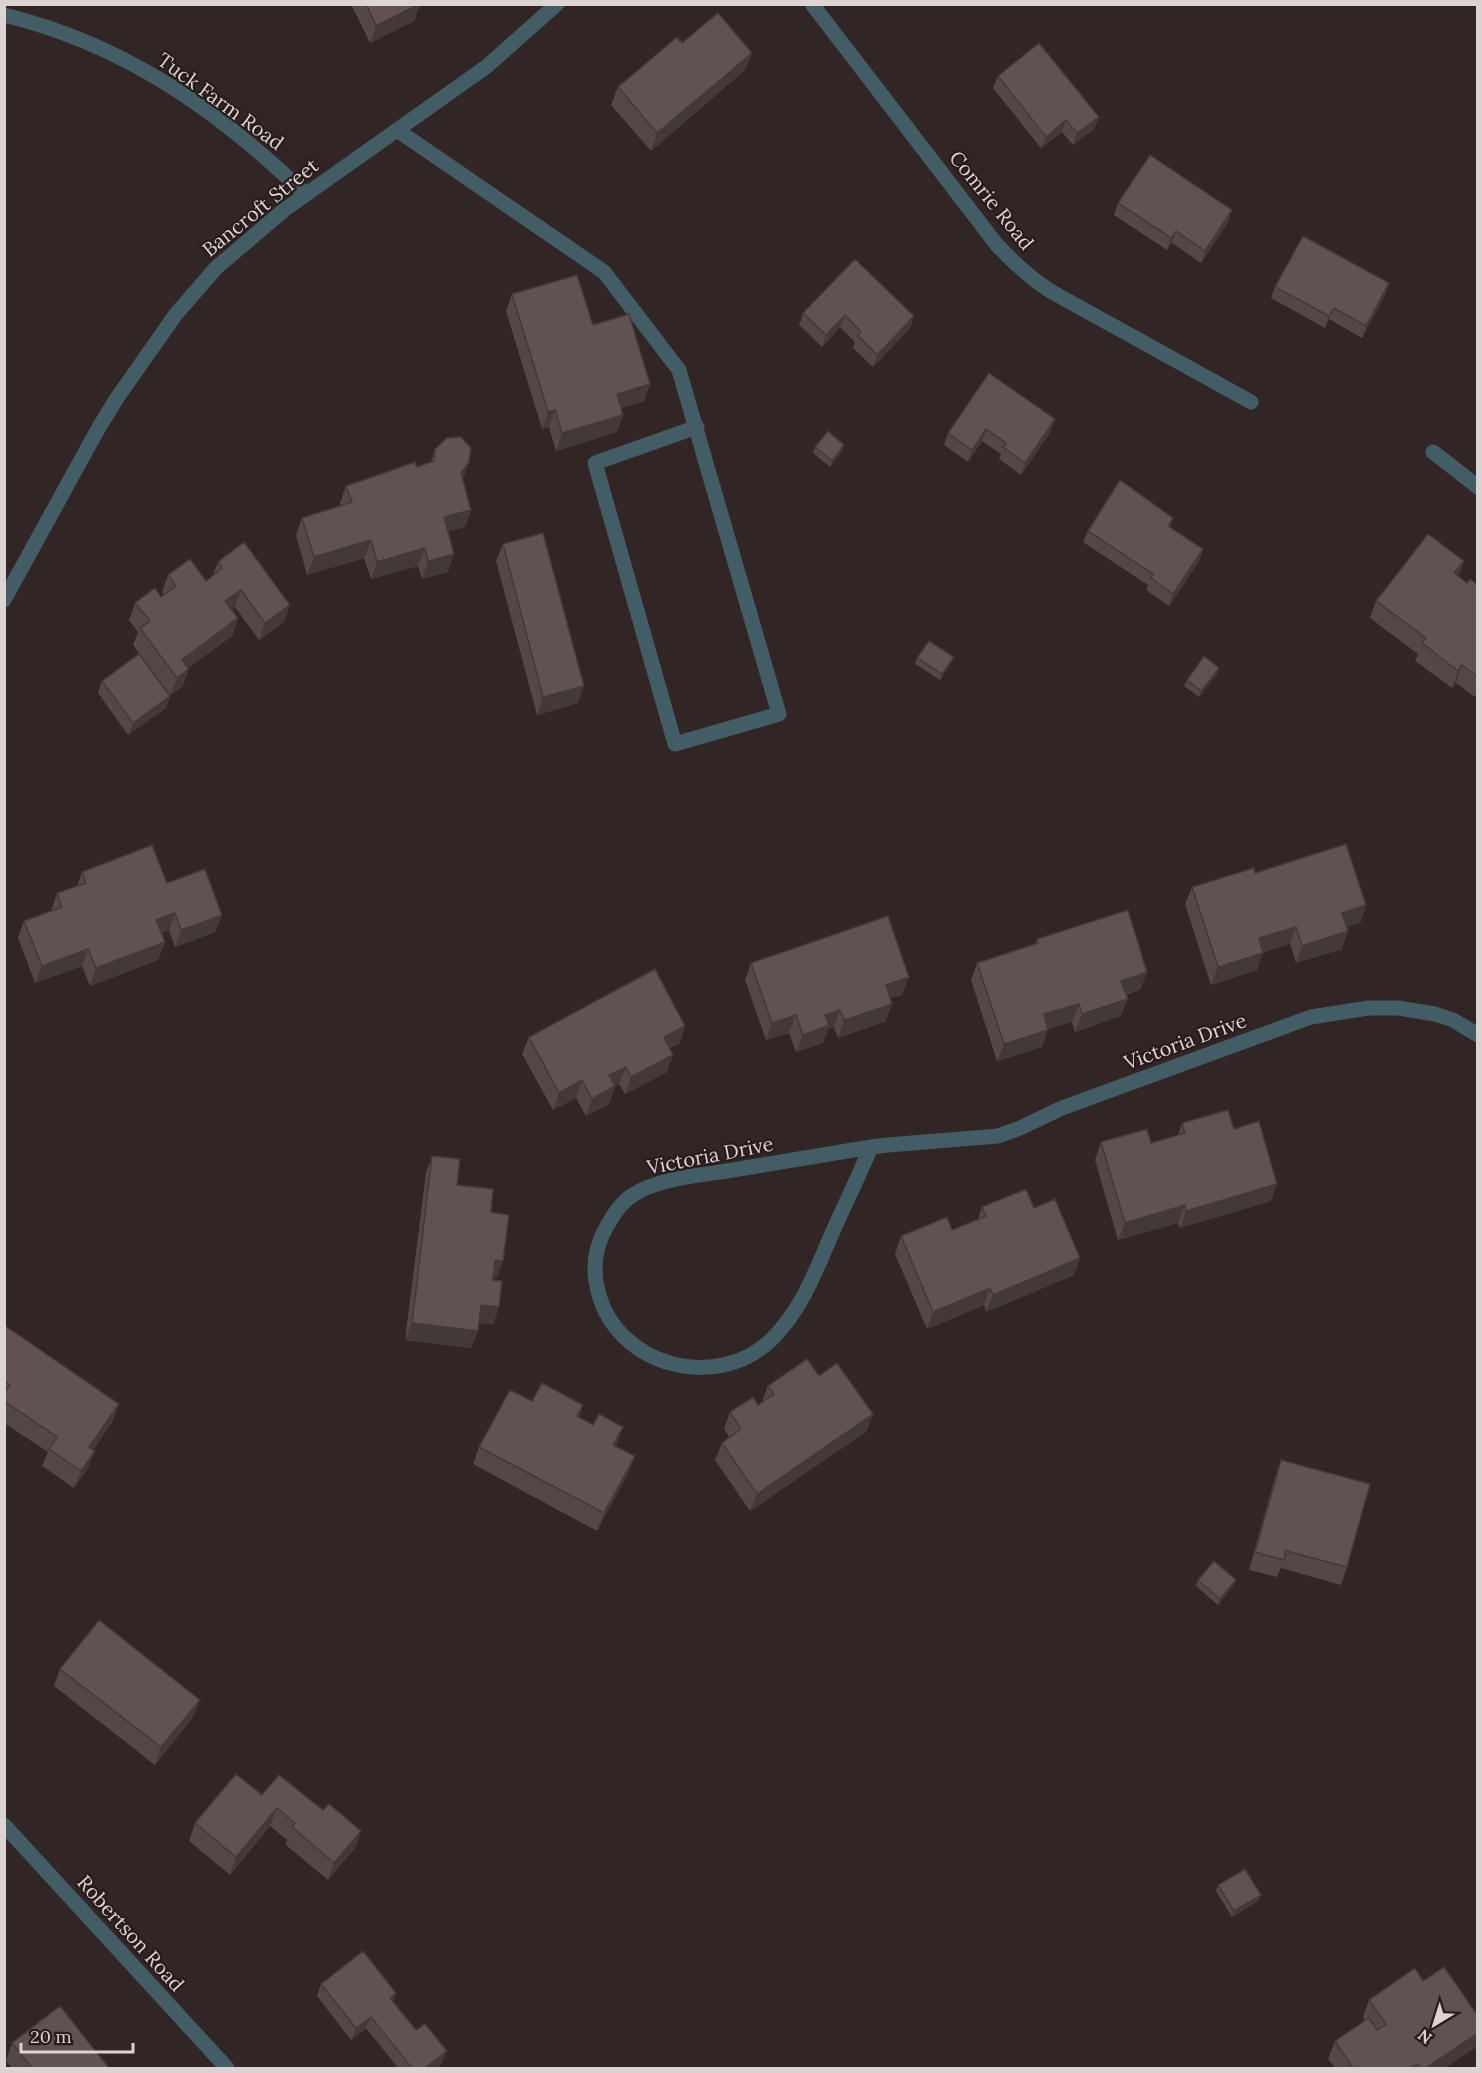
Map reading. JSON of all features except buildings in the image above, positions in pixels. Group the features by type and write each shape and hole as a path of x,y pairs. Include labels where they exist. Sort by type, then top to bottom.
{"street":[{"name":"Bancroft Street","path":"4,600 98,429 158,338 216,268 305,194 486,67 557,4"},
{"name":"Comrie Road","path":"812,4 990,236 1014,263 1052,292 1251,402"},
{"name":"Tuck Farm Road","path":"4,15 66,33 134,64 192,101 305,194"},
{"path":"397,130 604,272 679,370 697,427 779,714 675,744 595,463 697,427"},
{"path":"1433,452 1478,487"},
{"name":"Victoria Drive","path":"872,1148 809,1288 796,1311 770,1341 755,1352 730,1363 701,1368 674,1365 650,1356 627,1341 610,1322 601,1303 595,1280 595,1259 602,1235 614,1213 632,1195 648,1187 684,1178 922,1140 998,1136 1062,1108 1311,1017 1369,1008 1398,1008 1435,1014 1453,1020 1478,1035"},
{"name":"Robertson Road","path":"4,1825 226,2068"}]}
